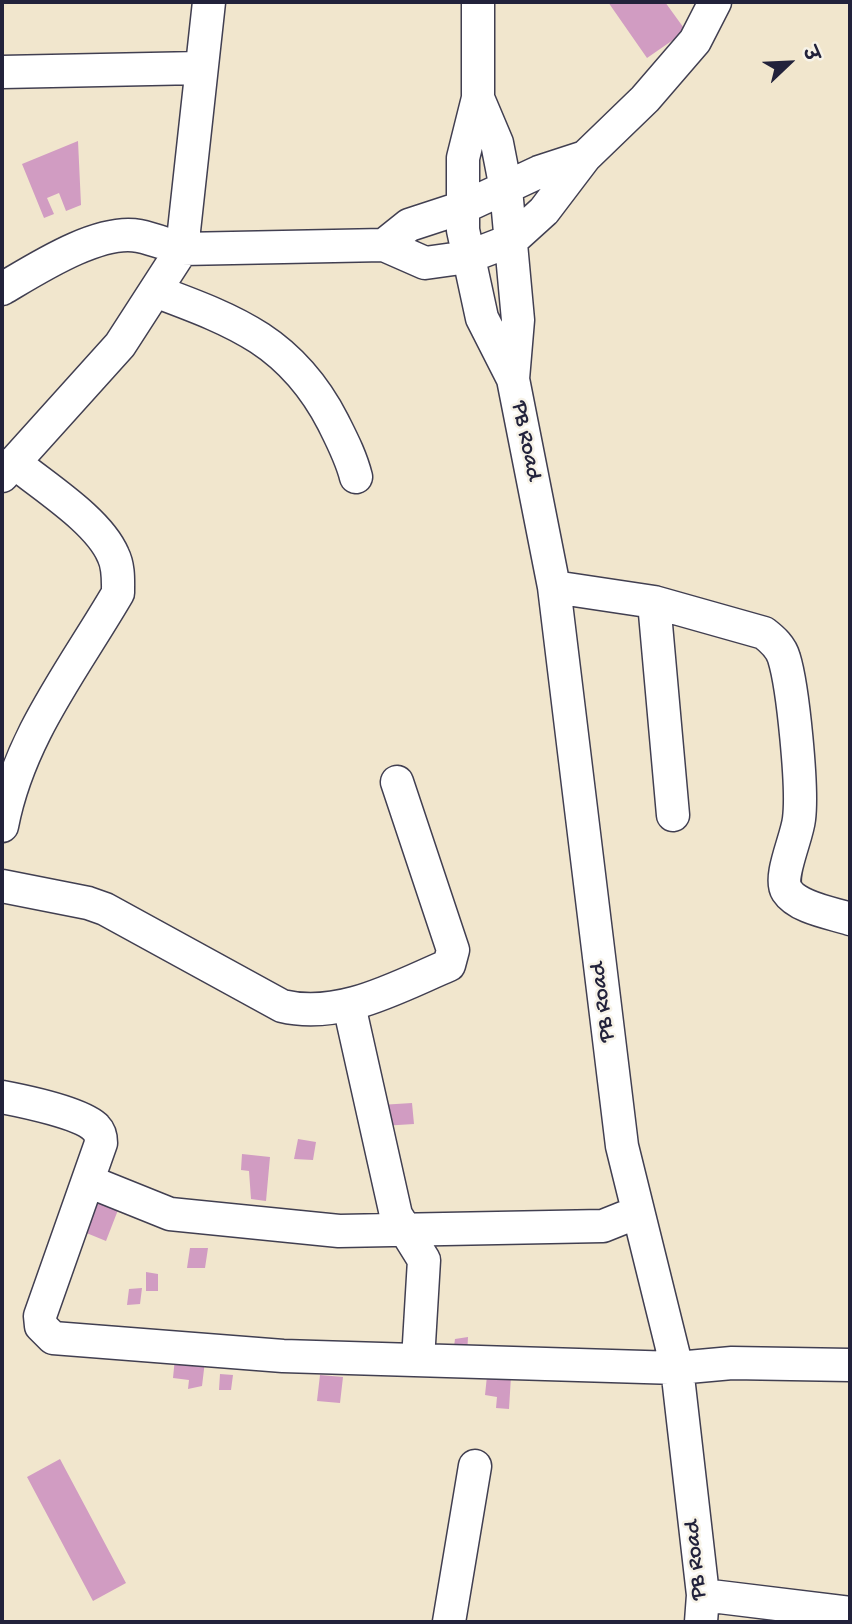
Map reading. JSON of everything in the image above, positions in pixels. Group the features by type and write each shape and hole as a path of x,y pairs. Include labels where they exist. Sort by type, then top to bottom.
{"street":[{"path":"2,826 9,788 24,748 118,593 116,563 101,534 8,469 120,345 182,249 209,2"},
{"path":"478,2 478,98 463,158 463,230 482,318 513,379"},
{"path":"2,289 58,256 108,239 136,235 182,249 384,245 425,263 468,257 512,240 544,211 585,157 645,99 695,41 715,2"},
{"path":"2,72 200,68"},
{"path":"478,98 497,144 506,189 519,320 513,379"},
{"path":"384,245 409,225 464,207 539,172 585,157"},
{"path":"155,291 218,315 289,358 319,396 351,459 356,477"},
{"name":"PB Road","path":"513,379 554,587 622,1146 677,1368 702,1609"},
{"path":"554,587 654,602 764,633 776,643 784,656 789,678 800,817 796,841 783,878 792,897 850,919"},
{"path":"654,602 673,815"},
{"path":"2,886 88,903 105,909 282,1006 314,1010 349,1005 449,965 453,958 453,950 397,782"},
{"path":"349,1005 391,1198 402,1228 420,1249 424,1260 418,1360"},
{"path":"2,1097 47,1107 95,1126 101,1143 40,1316 41,1326 52,1338 283,1356 677,1368 732,1363 850,1365"},
{"path":"88,1181 149,1207 193,1218 339,1231 603,1226 638,1212"},
{"path":"449,1622 475,1466"},
{"path":"702,1609 850,1613"}],"building":[{"path":"608,2 665,2 686,31 647,58"},
{"path":"78,141 81,205 66,211 59,193 47,198 54,214 44,218 22,164"},
{"path":"412,1103 414,1124 382,1126 380,1105"},
{"path":"298,1139 316,1142 313,1160 294,1159"},
{"path":"242,1154 270,1157 266,1201 251,1199 249,1171 241,1170"},
{"path":"96,1201 118,1210 106,1241 84,1232"},
{"path":"190,1248 208,1248 205,1268 187,1268"},
{"path":"146,1272 158,1274 158,1291 146,1291"},
{"path":"142,1288 140,1304 127,1305 129,1289"},
{"path":"468,1337 467,1355 453,1354 455,1339"},
{"path":"175,1358 205,1361 202,1386 188,1389 189,1380 173,1378"},
{"path":"220,1374 233,1375 231,1390 219,1390"},
{"path":"320,1375 343,1377 340,1403 317,1401"},
{"path":"487,1376 511,1376 509,1409 496,1408 497,1397 485,1395"},
{"path":"60,1459 126,1583 93,1601 27,1477"}]}
